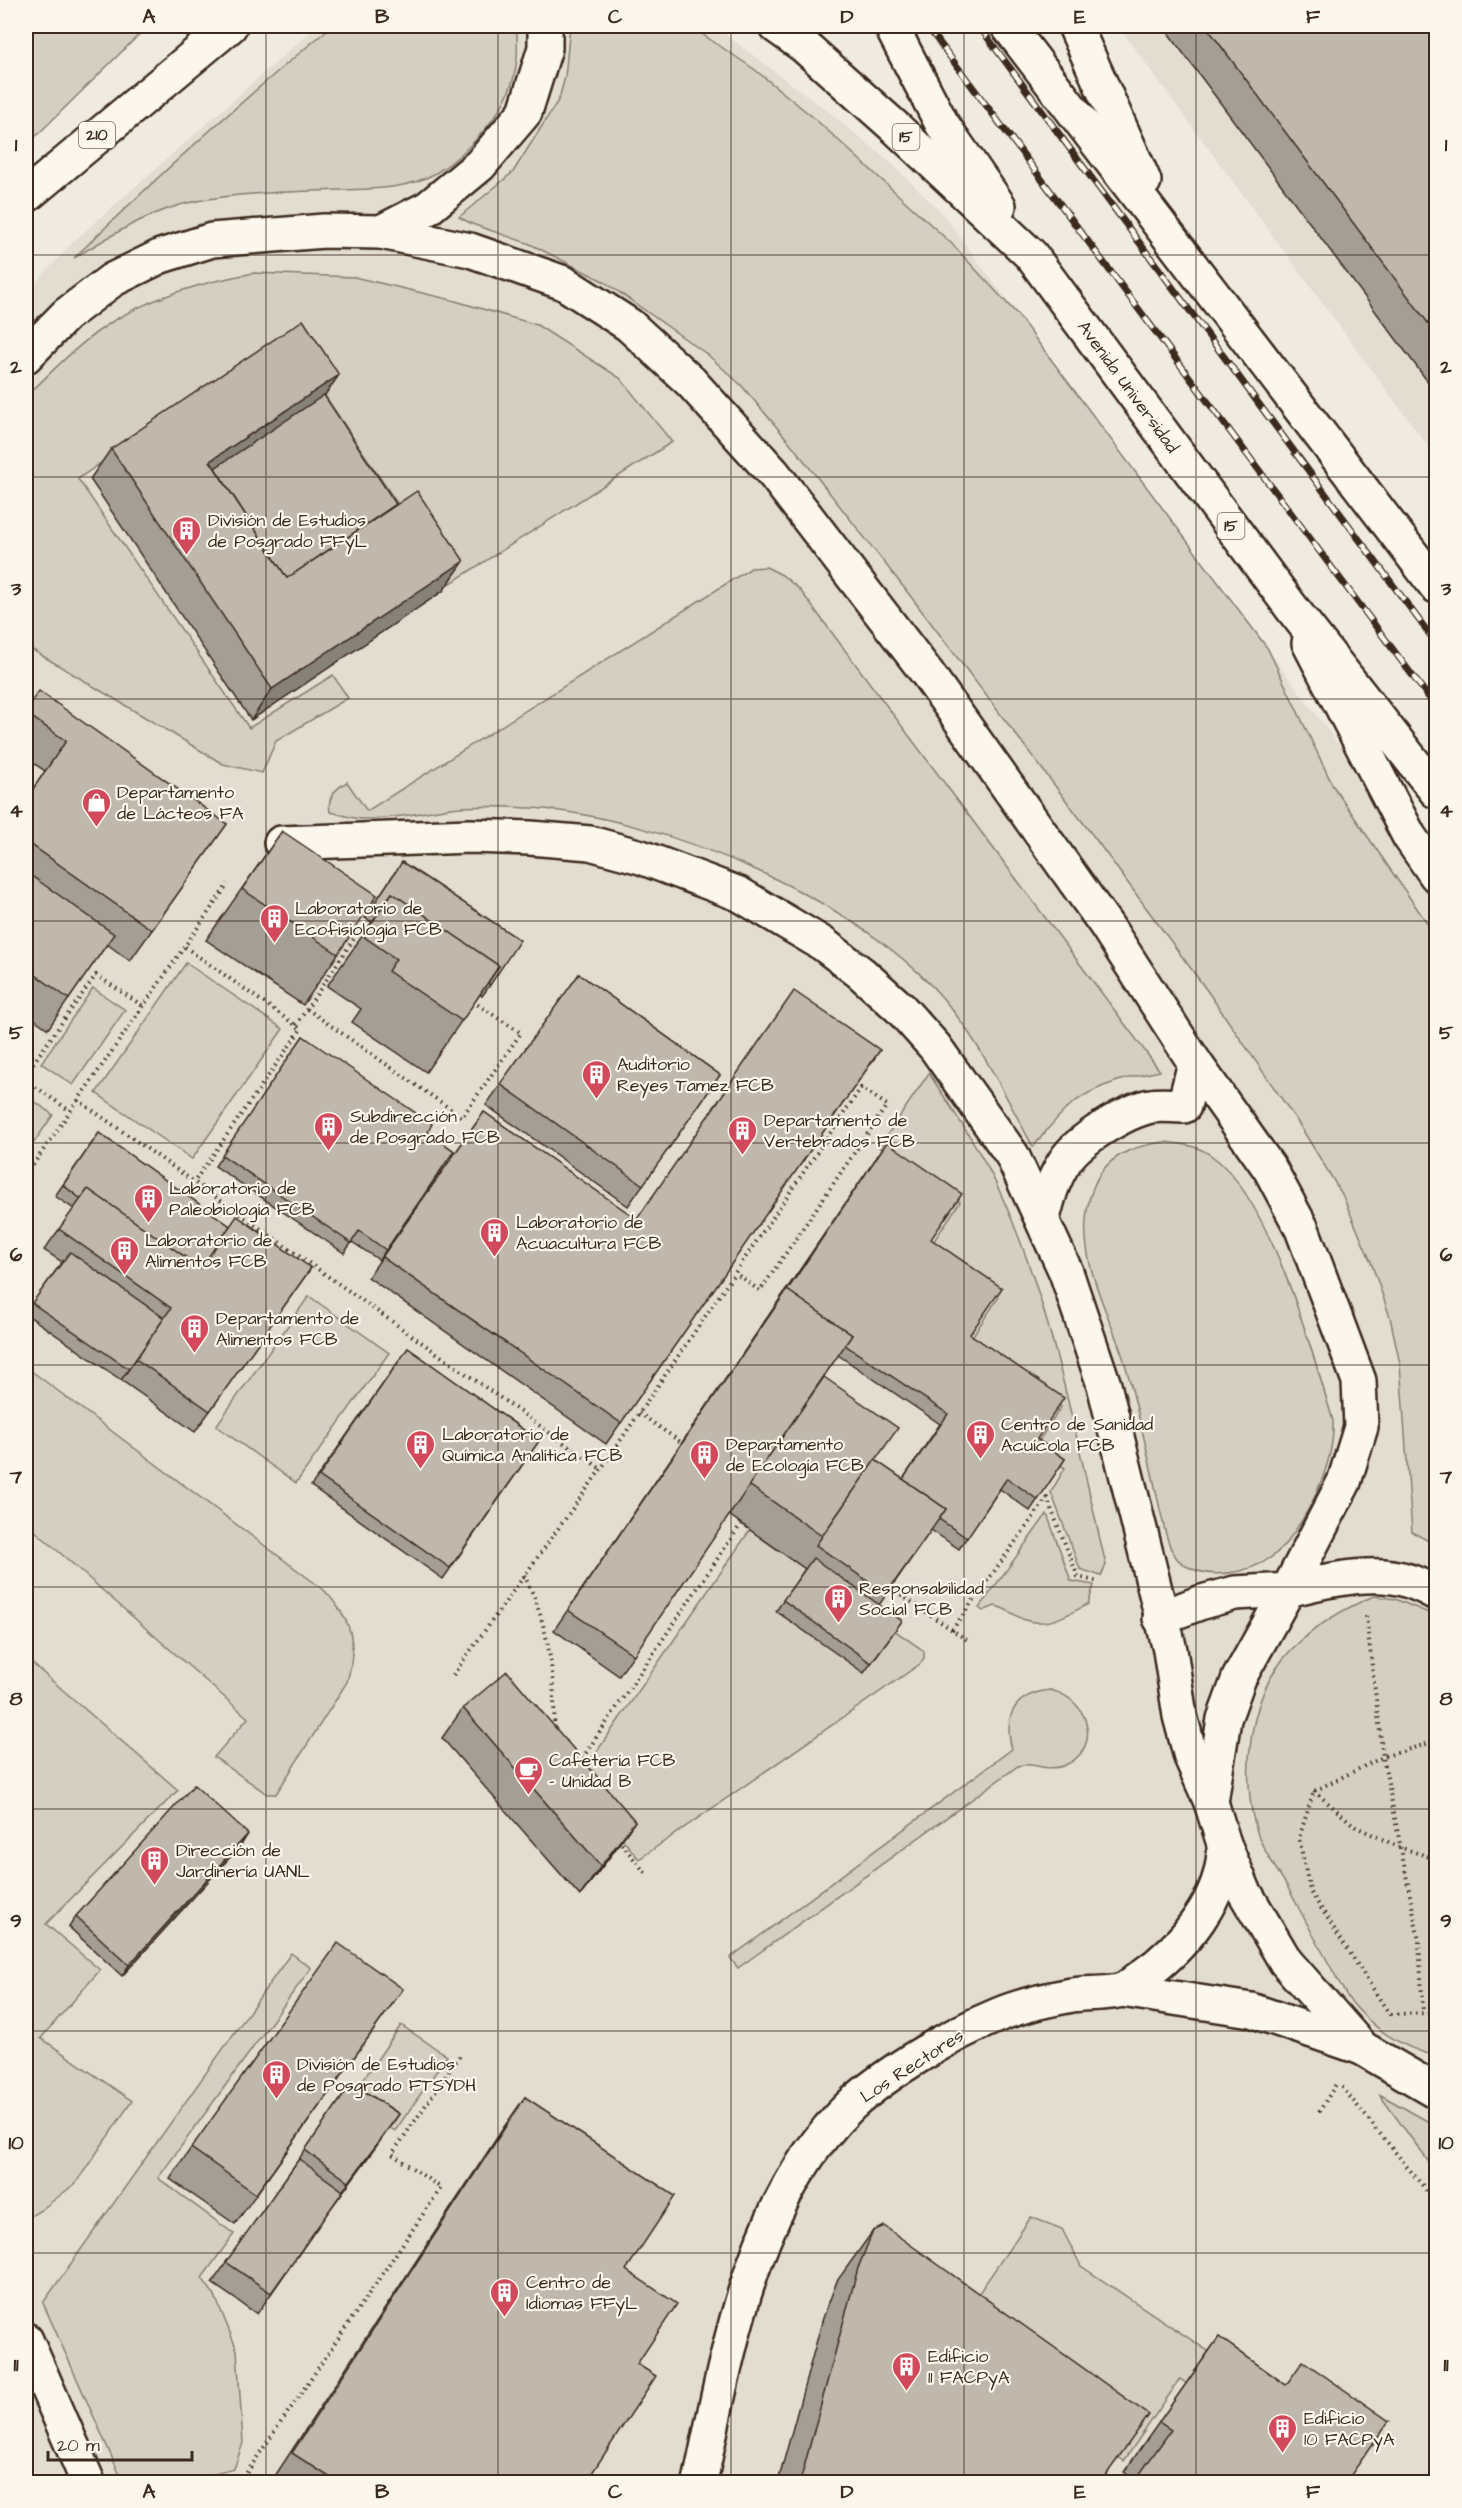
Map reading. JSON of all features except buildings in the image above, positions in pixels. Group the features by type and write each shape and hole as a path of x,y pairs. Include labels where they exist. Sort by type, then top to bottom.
{"main road":[{"path":"170,74 203,26"},
{"name":"210","path":"26,196 230,26"},
{"path":"381,232 428,208 480,165 525,112 546,48 546,26"},
{"name":"Avenida Universidad","path":"776,26 804,46 896,128 1031,255 1291,607 1437,791"},
{"path":"891,26 942,123 1031,255"},
{"path":"1008,26 1437,586"},
{"path":"1075,26 1166,230"},
{"name":"Los Rectores","path":"26,356 66,315 112,280 161,256 212,240 324,231 381,232 470,250 564,283 629,325 691,382 774,474 927,673 1106,925 1195,1063 1270,1169 1302,1229 1359,1381 1362,1427 1347,1473 1288,1590 1239,1678 1224,1719 1210,1802"},
{"path":"1291,607 1408,836 1437,875"},
{"name":"Los Rectores","path":"281,843 470,836 530,837 590,843 672,868 739,894 823,944 861,973 900,1008 935,1047 1012,1155 1066,1272 1104,1385 1160,1618 1170,1650 1180,1716 1191,1757 1244,1891 1286,1962 1362,2049"},
{"path":"1043,1218 1052,1185 1066,1159 1092,1135 1122,1118 1150,1106 1184,1106 1195,1063"},
{"path":"1160,1618 1202,1602 1235,1593 1288,1590 1361,1576 1392,1577 1437,1593"},
{"name":"Los Rectores","path":"700,2482 738,2316 758,2256 781,2201 803,2165 827,2133 852,2105 881,2083 920,2057 1000,2014 1072,1995 1122,1990 1149,1972 1174,1950 1197,1921 1219,1879 1225,1862 1224,1844"},
{"path":"1122,1990 1251,2010 1362,2049 1437,2091"},
{"path":"1402,2071 1437,2080"},
{"path":"26,2340 88,2482"}],"path":[{"path":"26,1175 228,884"},
{"path":"296,1025 361,928 371,935"},
{"path":"184,947 301,1029 194,1182"},
{"path":"26,1073 96,975 143,1006"},
{"path":"307,1009 462,1117 521,1033 471,1000"},
{"path":"26,1080 70,1111"},
{"path":"453,1675 601,1469 861,1088 887,1105 760,1291 735,1273"},
{"path":"78,1100 601,1469"},
{"path":"639,1413 682,1443"},
{"path":"952,1630 1047,1498 1078,1577 1099,1582"},
{"path":"575,1769 741,1524"},
{"path":"524,1575 534,1595 542,1620 552,1676 554,1731"},
{"path":"1361,1576 1383,1757 1419,1941 1423,2013"},
{"path":"891,1588 967,1640"},
{"path":"1391,2014 1310,1891 1299,1838 1314,1791 1383,1757 1437,1741"},
{"path":"1314,1791 1356,1827 1399,1847 1437,1859"},
{"path":"611,1830 646,1874"},
{"path":"1362,2049 1391,2014 1437,2013"},
{"path":"226,2482 243,2478 441,2188 392,2154 461,2054"},
{"path":"1319,2112 1337,2081 1437,2202"},
{"path":"243,2478 249,2482"}],"shaded area":[{"path":"26,26 148,26 26,146"},
{"path":"317,26 714,26 825,109 890,162 942,213 1436,875 1436,2482 26,2482 26,293 76,239"},
{"path":"332,26 516,26 516,67 509,92 496,115 464,152 425,179 401,186 250,194 197,201 148,216 74,258 200,139"},
{"path":"570,26 690,26 754,69 814,118 952,244 1017,314 1268,649 1333,786 1436,936 1436,1545 1412,1532 1400,1364 1390,1317 1371,1262 1342,1194 1299,1124 1206,989 1094,837 905,589 791,444 741,385 708,355 603,281 530,244 472,224 459,217 513,172 559,99 565,77"},
{"path":"1118,26 1436,26 1436,457"},
{"path":"254,273 354,277 452,300 537,325 620,378 672,442 451,583 284,335 78,479 249,728 333,675 348,698 276,741 262,773 223,764 26,646 26,397 83,343 120,317 185,289"},
{"path":"766,567 782,575 800,590 1160,1071 1114,1082 1092,1091 1061,1114 1033,1147 974,1040 950,1007 914,969 869,933 816,900 759,872 700,847 641,828 584,815 532,808 492,806 451,808 372,819 330,812 329,807 333,794 347,782 367,811 751,568"},
{"path":"186,963 283,1029 192,1159 96,1093"},
{"path":"93,988 125,1010 73,1085 41,1063"},
{"path":"929,1073 992,1175 1018,1235 1034,1281 1062,1374 1106,1565 1101,1576 1080,1569 1051,1492 1065,1468 1034,1448 1061,1407 969,1341 999,1297 929,1248 960,1202 879,1147"},
{"path":"26,1095 53,1115 26,1154"},
{"path":"1164,1142 1195,1147 1212,1156 1233,1176 1253,1205 1287,1278 1333,1421 1333,1436 1326,1469 1304,1516 1286,1543 1277,1552 1254,1567 1240,1571 1212,1573 1199,1571 1181,1563 1171,1549 1126,1367 1088,1257 1087,1211 1098,1177 1112,1160 1121,1154 1141,1146"},
{"path":"309,1296 389,1353 296,1483 216,1426"},
{"path":"26,1367 324,1590 341,1611 352,1643 347,1682 276,1794 267,1794 214,1757 248,1718 26,1523"},
{"path":"1047,1514 1071,1581 1094,1585 1088,1604 1058,1619 1041,1622 1025,1620 995,1606 983,1611 979,1608"},
{"path":"750,1530 924,1651 924,1658 920,1664 639,1859 575,1783"},
{"path":"1374,1596 1395,1599 1436,1616 1436,2056 1398,2042 1387,2035 1348,1998 1264,1848 1252,1812 1249,1788 1251,1738 1265,1689 1276,1668 1300,1641 1320,1625 1351,1606"},
{"path":"26,1658 178,1790 46,1924 100,1970 41,2038 132,2101 76,2183 26,2219"},
{"path":"1050,1690 1064,1695 1083,1714 1087,1726 1087,1738 1083,1749 1075,1759 1057,1768 1018,1766 738,1968 730,1958 1012,1749 1009,1726 1014,1709 1028,1696"},
{"path":"291,1953 311,1968 158,2178 234,2234 202,2278 215,2296 237,2350 243,2443 234,2469 184,2482 123,2482 43,2303"},
{"path":"401,2025 447,2056 395,2131 349,2100"},
{"path":"1379,2094 1436,2126 1436,2172"},
{"path":"1031,2217 1062,2229 1081,2266 1272,2394 1249,2427 1180,2379 1124,2461 948,2338"}],"railway":[{"path":"927,26 1436,707"},
{"path":"979,26 1436,643"}],"place":[{"name":"División de Estudios de Posgrado FFyL","path":"187,556"},
{"name":"Departamento de Lácteos FA","path":"96,828"},
{"name":"Laboratorio de Ecofisiología FCB","path":"274,944"},
{"name":"Auditorio Reyes Tamez FCB","path":"596,1100"},
{"name":"Subdirección de Posgrado FCB","path":"329,1152"},
{"name":"Departamento de Vertebrados FCB","path":"743,1156"},
{"name":"Laboratorio de Paleobiología FCB","path":"148,1224"},
{"name":"Laboratorio de Acuacultura FCB","path":"495,1258"},
{"name":"Laboratorio de Alimentos FCB","path":"124,1276"},
{"name":"Departamento de Alimentos FCB","path":"195,1354"},
{"name":"Centro de Sanidad Acuícola FCB","path":"980,1460"},
{"name":"Laboratorio de Química Analítica FCB","path":"421,1470"},
{"name":"Departamento de Ecología FCB","path":"705,1480"},
{"name":"Responsabilidad Social FCB","path":"838,1624"},
{"name":"Cafetería FCB - Unidad B","path":"528,1796"},
{"name":"Dirección de Jardinería UANL","path":"155,1886"},
{"name":"División de Estudios de Posgrado FTSYDH","path":"276,2100"},
{"name":"Centro de Idiomas FFyL","path":"505,2318"},
{"name":"Edificio 11 FACPyA","path":"907,2392"},
{"name":"Edificio 10 FACPyA","path":"1283,2454"}]}
